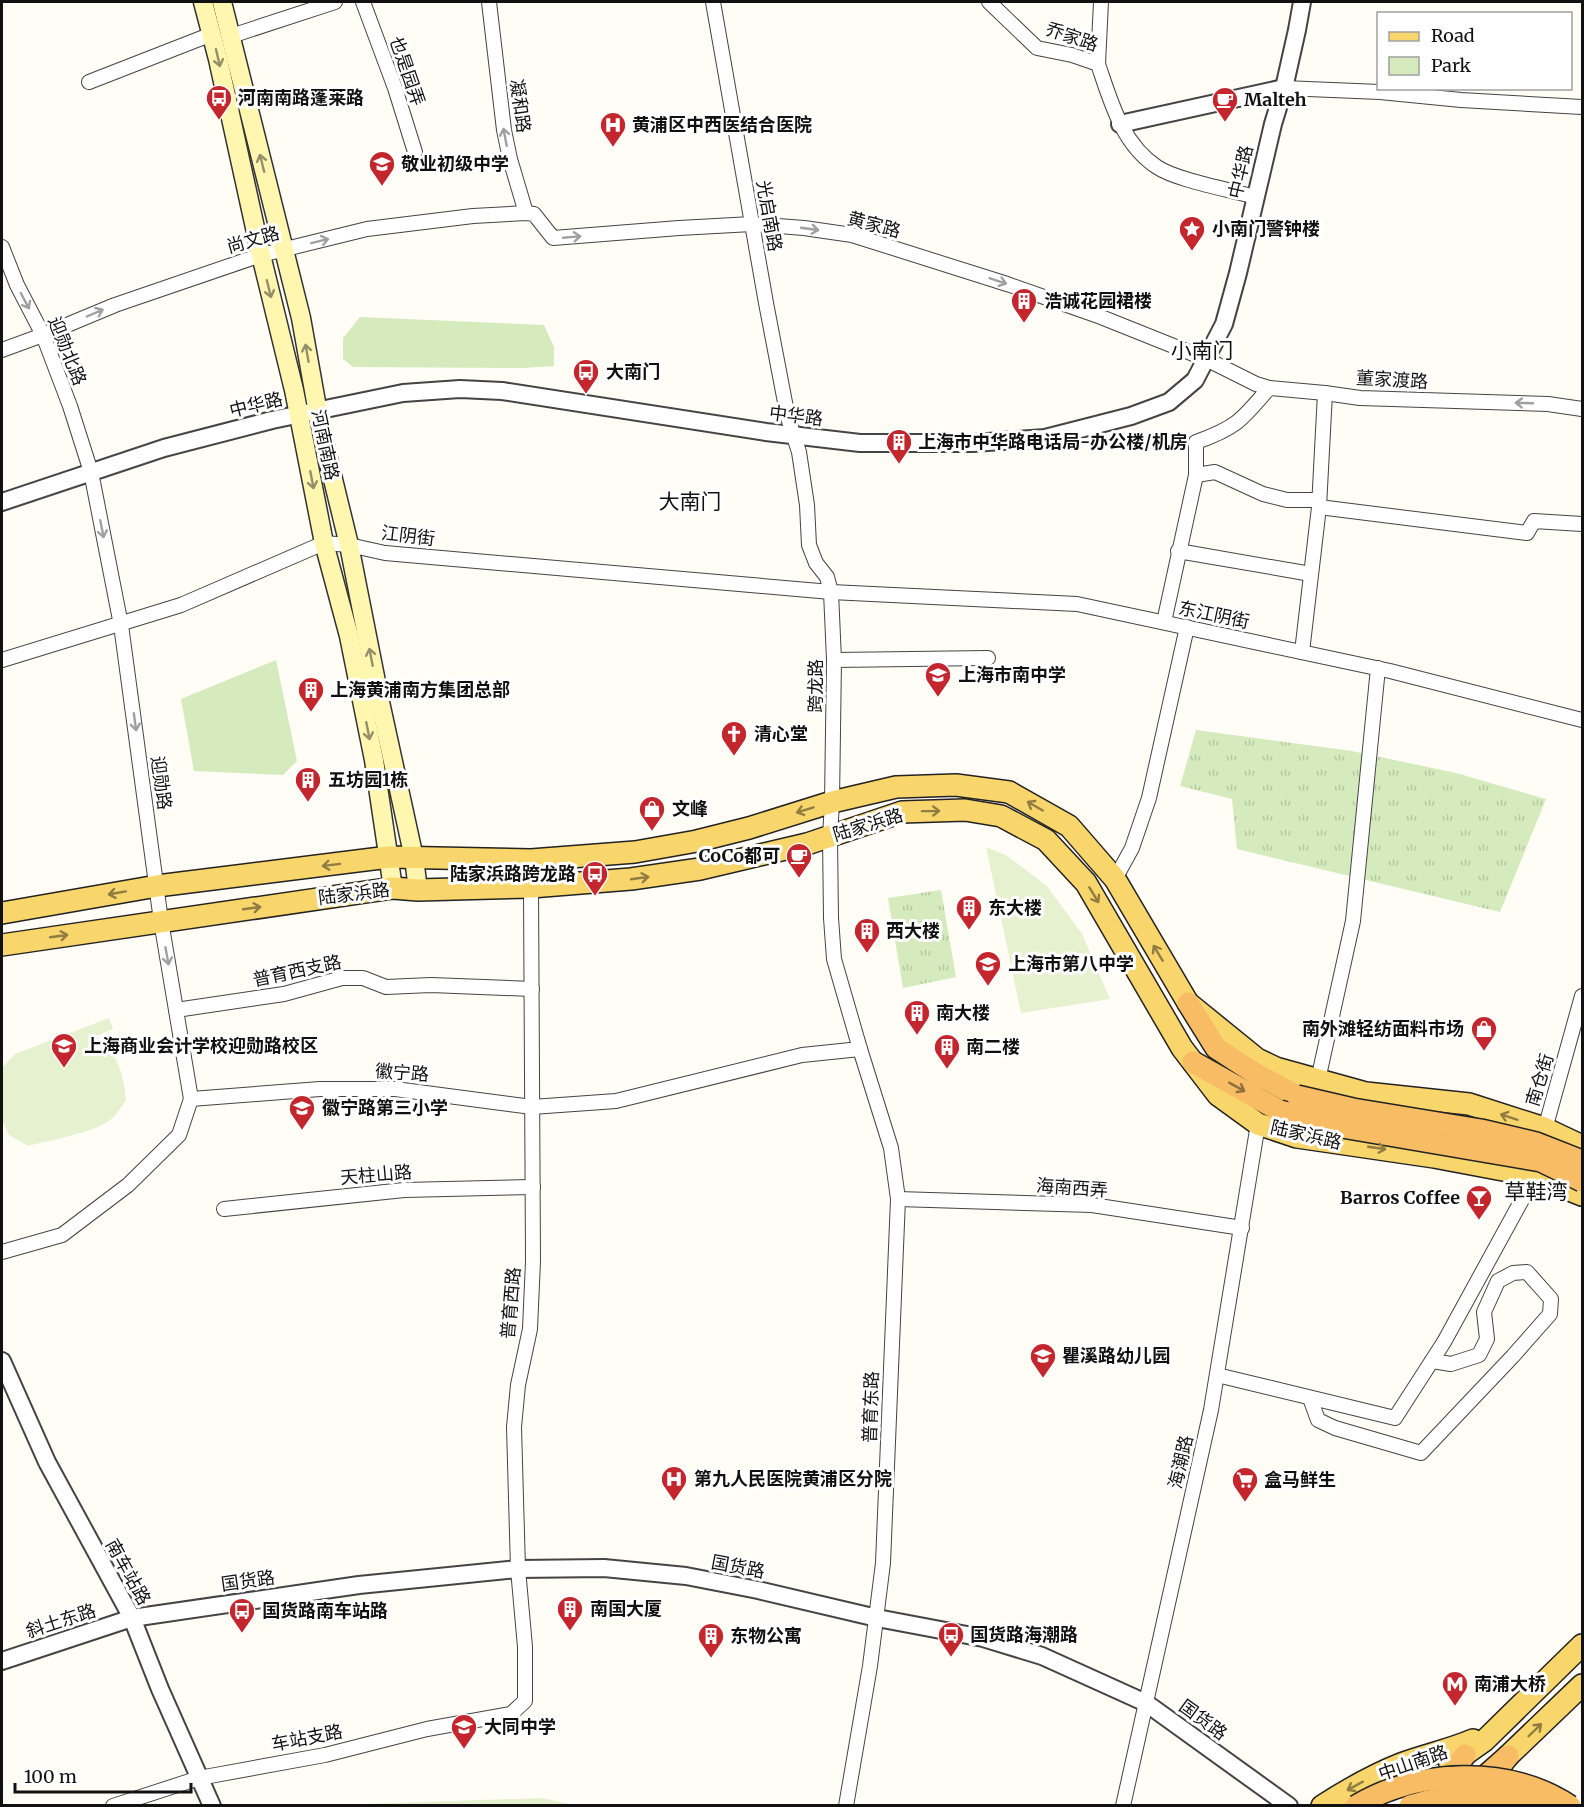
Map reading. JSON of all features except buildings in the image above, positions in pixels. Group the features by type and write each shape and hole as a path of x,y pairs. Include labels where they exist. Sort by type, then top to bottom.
{"highway":[{"path":"1188,1003 1216,1048 1256,1074 1297,1096 1353,1109 1481,1130 1536,1143 1582,1161"},
{"path":"1193,1062 1280,1111 1336,1126 1540,1161 1582,1181"},
{"path":"1419,1806 1450,1777 1465,1755"},
{"path":"1452,1806 1508,1756"},
{"path":"1356,1806 1370,1797 1404,1785 1443,1776 1478,1776 1523,1785 1560,1799 1570,1806"},
{"path":"1410,1806 1447,1797 1485,1796 1523,1798 1543,1806"}],"main road":[{"name":"河南南路","path":"203,2 221,35 284,250 301,318 317,410 394,760 414,858 418,890"},
{"name":"河南南路","path":"222,2 221,35 261,255 299,414 324,543 349,636 374,760 393,888"},
{"name":"陆家浜路","path":"2,913 158,886 389,857 531,860 635,852 697,842 832,802 896,787 956,785 1009,792 1069,826 1115,879 1188,1003 1257,1059 1276,1068 1366,1093 1469,1104 1544,1128 1582,1146"},
{"name":"陆家浜路","path":"2,945 393,888 418,890 531,887 631,879 700,869 807,844 902,812 965,810 1000,816 1046,840 1086,883 1182,1048 1218,1095 1258,1124 1297,1137 1434,1157 1535,1176 1582,1194"},
{"name":"中山南路","path":"1381,1806 1465,1755 1504,1722 1582,1645"},
{"path":"1469,1806 1508,1756 1582,1685"},
{"name":"中山南路","path":"1322,1806 1385,1771 1455,1748 1504,1722"}],"street":[{"path":"89,82 221,35 334,2"},
{"name":"也是园弄","path":"363,2 395,88 415,152"},
{"name":"凝和路","path":"489,2 504,130 526,213"},
{"name":"光启南路","path":"713,2 766,303 793,435"},
{"name":"乔家路","path":"989,2 1037,48 1072,55 1098,64 1120,124 1131,142 1158,168 1255,197"},
{"path":"1098,64 1101,2"},
{"name":"中华路","path":"2,502 164,448 299,414 403,393 460,389 502,391 627,412 793,435 871,443 973,443 1045,438 1131,416 1169,402 1195,380 1224,324 1284,88 1302,2"},
{"path":"1120,124 1284,88 1380,92 1461,100 1582,107"},
{"name":"黄家路","path":"526,213 534,214 553,238 752,224 852,235 996,280 1101,317 1206,359"},
{"name":"尚文路","path":"2,350 43,336 115,305 261,255 367,229 473,216 526,213"},
{"name":"迎勋北路","path":"2,248 17,285 43,336 70,406 91,472"},
{"name":"董家渡路","path":"1206,359 1256,384 1269,388 1360,398 1548,404 1582,410"},
{"path":"1164,622 1196,475 1196,441 1222,432 1243,419 1269,388"},
{"path":"1302,652 1319,503 1325,393"},
{"name":"跨龙路","path":"793,435 799,452 809,545 816,563 827,577 831,592 834,660 830,837 831,918 834,959 860,1049"},
{"name":"迎勋路","path":"91,472 121,625 161,921 191,1099"},
{"path":"1196,475 1215,472 1263,494 1287,500 1527,533 1534,521 1582,524"},
{"name":"江阴街","path":"2,660 121,625 211,594 324,543 348,545 385,553 831,592"},
{"path":"1178,551 1311,574"},
{"name":"东江阴街","path":"831,592 1077,604 1378,668 1582,720"},
{"path":"1115,879 1132,849 1149,798 1187,627"},
{"path":"834,660 988,658"},
{"path":"1318,1080 1353,921 1378,668"},
{"name":"普育西路","path":"511,1714 525,1701 525,1647 518,1569 514,1427 519,1379 530,1329 533,1261 531,887"},
{"name":"普育西支路","path":"176,1010 284,994 342,978 363,978 386,987 431,985 532,989"},
{"name":"南仓街","path":"1310,1398 1395,1418 1432,1361 1535,1176 1544,1128 1582,996"},
{"name":"徽宁路","path":"191,1099 320,1089 395,1089 532,1107 615,1101 802,1055 860,1049"},
{"name":"普育东路","path":"846,1806 877,1618 883,1563 898,1199 891,1148 860,1049"},
{"path":"2,1252 62,1235 128,1185 179,1136 191,1099"},
{"name":"海潮路","path":"1123,1806 1211,1410 1258,1124"},
{"name":"天柱山路","path":"224,1209 404,1190 533,1187"},
{"name":"海南西弄","path":"898,1199 1092,1205 1242,1228"},
{"path":"1217,1374 1310,1398 1318,1420 1335,1428 1421,1453 1550,1314 1551,1299 1527,1272 1513,1273 1498,1281 1484,1312 1487,1339 1479,1354 1451,1364 1432,1361"},
{"name":"南车站路","path":"2,1361 47,1462 132,1618 160,1689 212,1806"},
{"name":"国货路","path":"132,1618 359,1585 518,1569 604,1569 686,1576 877,1618 983,1638 1042,1656 1146,1703 1289,1806"},
{"name":"斜土东路","path":"2,1661 132,1618"},
{"name":"车站支路","path":"113,1806 199,1778 325,1755 427,1729 511,1714"}],"green space":[{"path":"360,317 544,325 554,347 554,366 524,368 353,367 343,359 343,338"},
{"path":"276,660 297,761 283,775 194,771 181,699"},
{"path":"1196,730 1352,751 1456,773 1546,799 1500,912 1237,849 1232,799 1180,786"},
{"path":"986,847 1006,855 1047,886 1082,934 1110,999 1021,1013"},
{"path":"941,890 956,977 903,988 888,898"},
{"path":"109,1018 113,1029 96,1036 110,1050 123,1080 126,1100 115,1115 107,1122 89,1130 28,1146 9,1135 2,1120 2,1068 15,1054"},
{"path":"543,1798 573,1805 336,1805"}],"place":[{"name":"河南南路蓬莱路","path":"219,121"},
{"name":"Malteh","path":"1225,123"},
{"name":"黄浦区中西医结合医院","path":"613,148"},
{"name":"敬业初级中学","path":"382,187"},
{"name":"小南门警钟楼","path":"1192,252"},
{"name":"浩诚花园裙楼","path":"1024,324"},
{"name":"大南门","path":"586,395"},
{"name":"上海市中华路电话局-办公楼/机房","path":"899,465"},
{"name":"上海市南中学","path":"938,698"},
{"name":"上海黄浦南方集团总部","path":"311,713"},
{"name":"清心堂","path":"734,757"},
{"name":"五坊园1栋","path":"308,803"},
{"name":"文峰","path":"652,832"},
{"name":"CoCo都可","path":"799,879"},
{"name":"陆家浜路跨龙路","path":"595,897"},
{"name":"东大楼","path":"969,931"},
{"name":"西大楼","path":"867,954"},
{"name":"上海市第八中学","path":"988,987"},
{"name":"南大楼","path":"917,1036"},
{"name":"南外滩轻纺面料市场","path":"1484,1052"},
{"name":"上海商业会计学校迎勋路校区","path":"64,1069"},
{"name":"南二楼","path":"947,1070"},
{"name":"徽宁路第三小学","path":"302,1131"},
{"name":"Barros Coffee","path":"1479,1221"},
{"name":"瞿溪路幼儿园","path":"1043,1379"},
{"name":"第九人民医院黄浦区分院","path":"674,1502"},
{"name":"盒马鲜生","path":"1245,1503"},
{"name":"南国大厦","path":"570,1632"},
{"name":"国货路南车站路","path":"242,1634"},
{"name":"国货路海潮路","path":"951,1658"},
{"name":"东物公寓","path":"711,1659"},
{"name":"南浦大桥","path":"1455,1707"},
{"name":"大同中学","path":"464,1750"}],"district":[{"name":"小南门","path":"1202,351"},
{"name":"大南门","path":"690,502"},
{"name":"草鞋湾","path":"1536,1192"}]}
